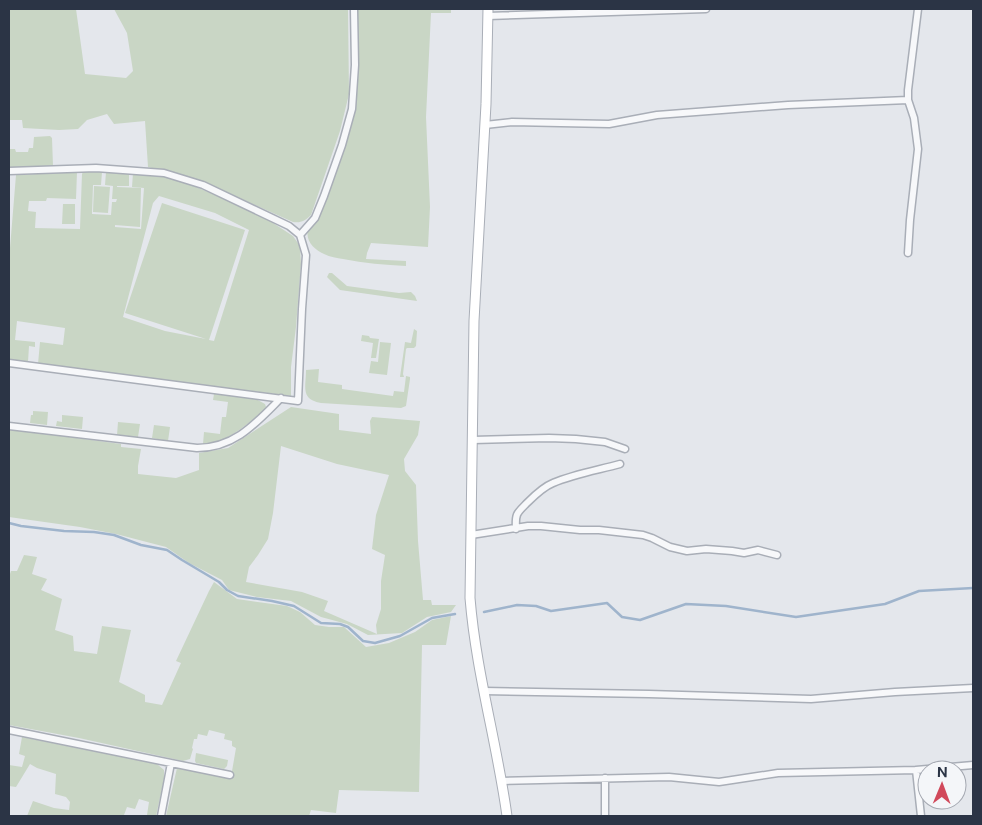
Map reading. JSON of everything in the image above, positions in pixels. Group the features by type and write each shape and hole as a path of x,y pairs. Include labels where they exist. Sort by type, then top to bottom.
{"street":[{"path":"300,235 315,218 342,145 352,109 355,65 354,9"},
{"path":"507,816 502,780 472,624 470,598 474,321 485,125 488,12 706,9"},
{"path":"908,253 918,150 914,118 908,100 908,90 918,9"},
{"path":"485,125 512,122 609,124 657,115 788,104 908,100"},
{"path":"9,171 96,168 164,173 203,186 289,226 300,235 306,255 298,400 9,363"},
{"path":"9,426 209,448 223,444 253,426 282,398"},
{"path":"473,440 576,439 605,442 625,449"},
{"path":"516,528 515,518 518,512 551,483 620,464"},
{"path":"471,536 516,528 541,526 643,535 670,547 687,551 706,548 744,553 758,550 777,554"},
{"path":"484,691 811,699 973,688"},
{"path":"9,730 230,775"},
{"path":"161,816 171,763"},
{"path":"502,780 669,778 719,782 778,773 916,770 973,765"},
{"path":"916,770 922,816"},
{"path":"605,778 606,816"}],"green space":[{"path":"9,9 76,9 85,74 126,78 133,71 127,33 114,9 348,9 349,94 340,131 311,215 303,221 293,222 188,177 148,167 145,121 114,124 107,114 87,120 78,129 59,130 23,128 22,120 9,120"},
{"path":"356,9 451,9 451,13 431,13 426,117 430,207 428,247 371,243 367,253 366,259 406,261 406,266 367,263 331,257 317,250 309,241 307,234 353,109"},
{"path":"50,136 52,138 53,166 9,168 9,149 15,149 16,152 28,152 29,148 33,148 34,137"},
{"path":"77,172 76,199 47,198 46,201 29,201 28,211 36,212 35,228 80,229 83,172 102,172 101,185 93,185 92,214 111,215 112,202 116,202 117,199 112,199 113,186 105,185 106,172 129,173 129,186 117,187 141,188 140,227 115,225 115,227 141,229 144,188 132,187 133,173 164,175 196,187 270,221 293,236 300,246 301,264 291,367 291,396 38,364 40,342 63,345 65,328 17,321 15,340 35,342 35,347 29,346 28,362 9,359 9,248 16,175","holes":["159,196 215,213 249,230 214,341 209,340 245,230 162,203 125,313 206,339 165,331 123,317 153,203"]},
{"path":"94,186 110,187 108,213 93,212"},
{"path":"63,204 75,204 75,224 62,224"},
{"path":"329,273 332,273 347,286 399,293 411,292 417,301 340,290 327,277"},
{"path":"414,329 417,331 416,346 406,349 404,377 400,377 405,342 411,343"},
{"path":"362,335 379,339 376,358 371,358 373,343 361,341"},
{"path":"380,342 391,343 387,375 369,373 371,361 378,362"},
{"path":"319,369 318,382 342,385 342,389 393,396 394,391 404,392 406,376 410,377 406,406 401,408 314,401 307,395 305,387 306,370"},
{"path":"214,394 256,399 265,404 266,407 251,422 228,437 220,441 203,444 204,432 220,434 222,417 226,417 228,402 213,400"},
{"path":"291,407 339,414 339,430 371,434 370,421 372,417 420,421 418,435 404,459 405,471 416,485 423,600 431,600 432,605 456,605 451,612 427,617 402,633 368,635 347,624 321,617 291,601 257,597 229,590 222,580 189,563 166,547 80,527 9,517 9,429 121,444 121,447 141,449 138,474 176,478 199,470 199,453 228,448","holes":["281,446 337,464 389,475 376,515 372,549 385,555 381,581 381,609 376,625 377,634 324,611 328,601 302,592 246,582 249,567 268,539"]},
{"path":"33,411 48,412 47,425 30,423"},
{"path":"62,415 83,417 82,429 56,426 57,421 62,422"},
{"path":"118,422 140,424 138,437 117,435"},
{"path":"154,425 170,427 168,441 152,438"},
{"path":"24,555 37,557 32,574 47,579 41,590 62,599 55,630 73,636 74,651 97,654 102,626 131,630 119,682 145,695 145,702 162,705 181,663 176,661 214,582 237,599 287,606 300,612 315,625 344,627 366,647 389,643 415,632 432,620 451,616 446,645 422,645 419,792 339,790 336,813 311,810 309,816 166,816 177,768 231,777 236,748 232,746 232,741 224,739 225,734 209,730 207,736 198,734 197,739 194,739 190,759 183,761 9,725 9,577 11,571 17,571"},
{"path":"22,737 157,764 164,770 164,779 156,816 147,815 149,802 139,799 135,809 127,807 124,815 127,816 27,816 33,801 54,808 69,810 70,802 66,797 55,794 56,774 30,764 16,787 9,786 9,765 22,767 25,756 19,754"},
{"path":"196,753 228,760 227,766 224,769 196,763"}],"waterway":[{"path":"9,523 64,531 114,535 141,545 167,550 238,596 294,606 321,623 340,624 348,627 363,641 375,643 400,636 432,618 455,614"},
{"path":"484,612 517,605 536,606 551,611 607,603 622,617 640,620 686,604 726,606 796,617 885,604 919,591 973,588"}]}
